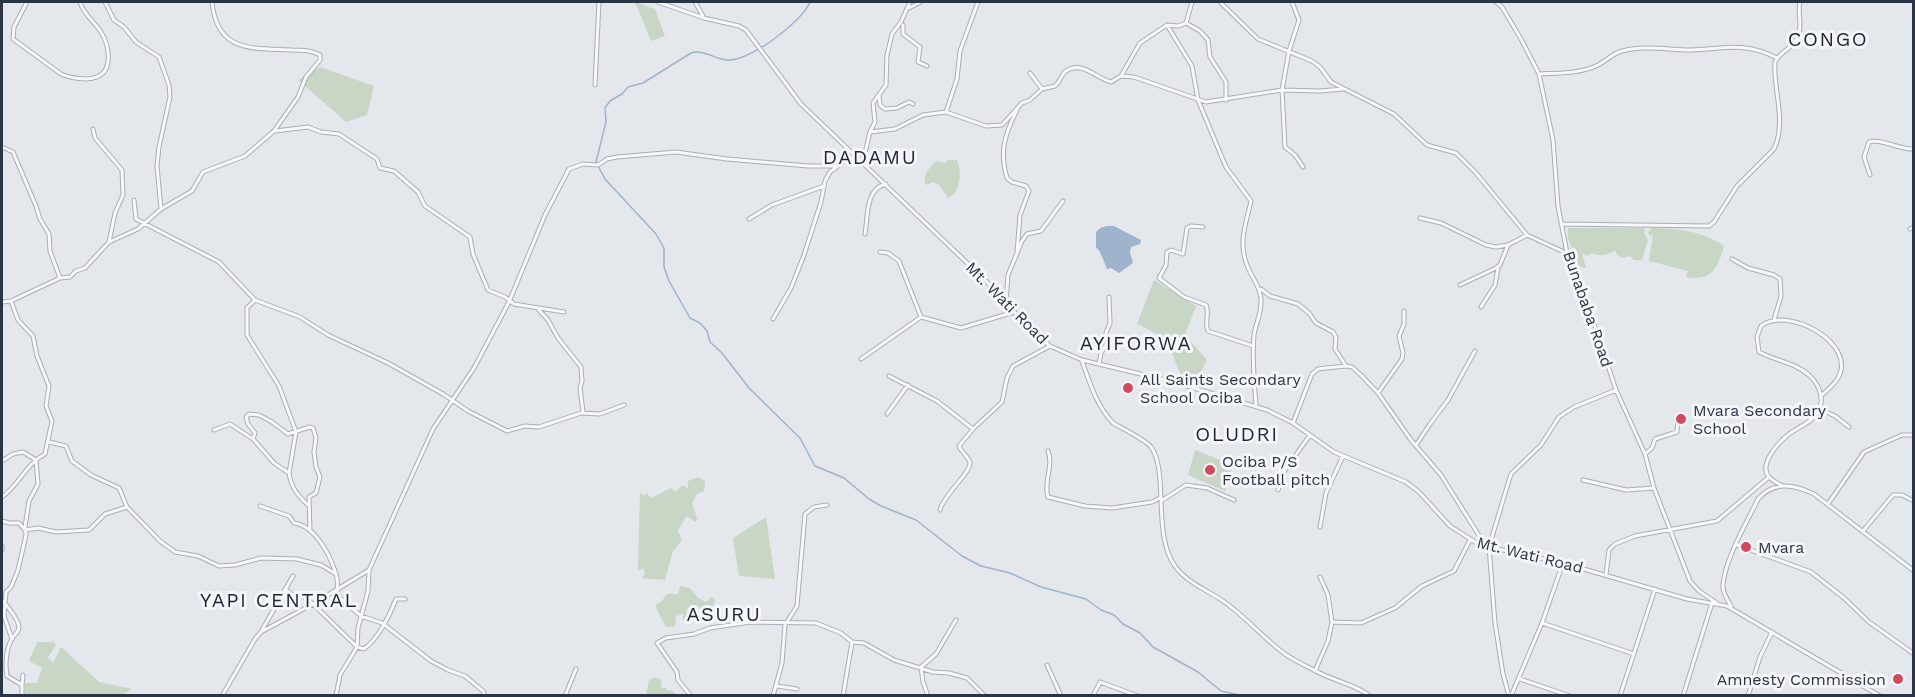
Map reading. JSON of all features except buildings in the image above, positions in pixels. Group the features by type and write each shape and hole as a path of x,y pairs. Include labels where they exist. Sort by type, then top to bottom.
{"street":[{"path":"27,2 14,27 12,39 61,74 68,77 92,79 106,70 109,60 103,35 84,12 80,2"},
{"path":"105,2 114,20 124,27 136,42 159,57 169,85 170,97 157,166 161,209"},
{"path":"2,302 11,301 60,279 70,277 76,271 85,268 109,242 138,229 161,209 192,191 203,172 241,158 274,131 298,98 306,77 320,60 320,55 304,50 251,48 235,44 222,33 212,2"},
{"path":"595,85 599,2"},
{"name":"Mt. Wati Road","path":"658,2 746,30 792,93 1006,302 1035,334 1050,346 1082,360 1256,405 1293,423 1343,456 1406,482 1419,492 1444,520 1470,540 1487,547 1563,563 1687,599 1718,603 1731,608 1880,696"},
{"path":"695,2 704,18"},
{"path":"910,2 902,23 903,34 920,46 918,62 927,66"},
{"path":"861,160 875,122 873,103 886,85 887,56 892,34 902,23 910,7 921,2"},
{"path":"946,112 957,79 960,51 978,2"},
{"path":"1186,23 1192,2"},
{"path":"1220,2 1258,39 1316,63 1331,82 1394,114 1427,145 1456,153 1476,173 1527,235 1567,253"},
{"path":"1292,2 1299,20 1288,51 1282,90 1285,147 1303,166"},
{"name":"Bunababa Road","path":"1496,2 1502,7 1539,74 1553,140 1561,224 1567,253 1588,305 1616,390 1645,454 1654,488 1693,585 1718,603"},
{"path":"1561,224 1709,226 1714,222 1737,186 1774,149 1777,142 1780,123 1775,70 1777,58 1799,36 1800,2"},
{"path":"902,23 907,29"},
{"path":"870,132 895,129 923,115 946,112 986,126 1002,125 1020,106 1042,89 1055,86 1064,72 1073,68 1085,69 1111,82 1121,76 1140,43 1167,25 1178,26 1186,23"},
{"path":"1186,23 1200,31 1208,40 1210,57 1226,82 1226,100"},
{"path":"1167,25 1192,66 1198,100 1226,167 1251,201 1243,233 1243,253 1250,273 1260,289 1270,296 1298,304 1316,323 1333,332 1336,337 1335,349 1346,366"},
{"path":"1539,74 1586,69 1598,65 1618,51 1628,49 1693,50 1732,46 1757,50 1777,58"},
{"path":"1030,73 1042,89"},
{"path":"1121,76 1138,78 1206,102 1282,90 1320,91 1343,88"},
{"path":"879,95 880,105 885,110 897,108 909,102 914,104"},
{"path":"1202,106 1206,102"},
{"path":"1017,253 1020,215 1029,191 1026,186 1007,178 1003,147 1011,122 1020,106"},
{"path":"274,131 308,127 339,135 377,159 380,168 394,171 418,192 423,204 470,237 473,254 488,290 505,297 509,302 564,312"},
{"path":"93,129 95,138 122,170 123,195 115,213 109,242"},
{"path":"1869,175 1864,157 1869,142 1914,149"},
{"path":"2,147 13,152 40,219 49,234 50,251 60,279"},
{"path":"773,319 791,288 804,255 830,172 842,163 848,150"},
{"path":"336,696 340,675 357,647 358,628 368,591 369,570 428,440 474,368 509,302 545,215 569,169 583,164 598,165 607,159 617,157 676,152 722,159 808,166 838,166"},
{"path":"865,234 871,196 877,187 886,184"},
{"path":"749,219 772,205 824,186"},
{"path":"134,200 136,219 219,262 255,300 300,317 507,431 525,426 539,428 584,413 600,414 624,405"},
{"path":"1006,302 1006,283 1025,236 1041,231 1063,201"},
{"path":"1420,218 1441,223 1486,245 1496,247 1508,245 1527,235"},
{"path":"1203,227 1188,228 1183,254 1171,250 1167,252 1166,265 1159,278 1184,297 1206,305 1208,331 1254,346"},
{"path":"1481,307 1495,285 1498,267 1508,245"},
{"path":"879,252 888,253 899,261 921,317"},
{"path":"1732,259 1748,268 1774,275 1780,279 1781,296 1774,320"},
{"path":"1460,285 1498,267"},
{"path":"1256,405 1254,346 1261,313 1260,289"},
{"path":"1100,364 1101,353 1107,343 1106,333 1110,323 1109,297"},
{"path":"255,300 248,308 247,335 279,386 296,432 289,473 296,492 308,504"},
{"path":"2,497 36,460 45,454 52,422 46,406 49,386 40,365 33,336 18,320 11,301"},
{"path":"537,308 581,367 580,388 584,413"},
{"path":"1378,393 1402,359 1399,336 1404,324 1404,311"},
{"path":"921,317 961,328 1014,312"},
{"path":"861,359 921,317"},
{"path":"1822,395 1838,378 1840,372 1841,364 1836,349 1809,327 1788,320 1774,320 1759,328 1757,350 1761,354 1791,363 1816,382 1822,395 1820,409 1811,420 1780,442 1771,454 1767,467 1769,477 1781,485 1806,490 1828,504 1914,571"},
{"path":"940,510 946,497 968,468 969,460 959,446 973,429 1002,402 1007,378 1013,366 1050,346"},
{"path":"1416,446 1452,394 1475,351"},
{"path":"1082,360 1097,402 1108,418 1149,444 1153,450 1159,476 1165,542 1175,566 1186,577 1231,607 1283,652 1315,671 1362,690 1370,696"},
{"path":"1293,423 1312,374 1326,368 1346,366 1356,370 1378,393 1416,446 1441,475 1487,547"},
{"path":"889,376 937,401 973,429"},
{"path":"887,414 908,384"},
{"path":"1510,696 1503,674 1487,547 1511,474 1541,444 1559,417 1574,407 1616,390"},
{"path":"1820,409 1835,416 1849,428"},
{"path":"253,439 255,433 246,417 249,414 259,414 288,434 311,427 316,438 314,452 320,479 316,494 309,497 310,531"},
{"path":"1645,454 1652,448 1655,439 1677,432 1678,419"},
{"path":"214,430 229,424 253,439 274,463 289,473"},
{"path":"1278,490 1285,470 1310,435"},
{"path":"1828,504 1864,452 1902,435 1914,435"},
{"path":"49,442 66,446 72,461 91,475 118,488 127,507 160,542 172,550 198,556 213,564 235,565 261,558 281,558 315,563 336,574"},
{"path":"1048,451 1050,459 1048,497 1085,506 1112,508 1160,500 1186,485 1207,488 1234,501"},
{"path":"2,461 13,454 23,452 36,460"},
{"path":"1320,527 1326,493 1343,456"},
{"path":"12,639 4,616 3,602 18,570 26,535 29,501 38,484 36,460"},
{"path":"1606,575 1609,550 1615,544 1627,538 1720,519 1769,477"},
{"path":"1582,480 1626,490 1654,488"},
{"path":"1731,608 1722,584 1737,545 1758,499 1769,490 1781,485"},
{"path":"1863,531 1893,495 1902,495 1914,501"},
{"path":"773,696 777,686 787,621 797,606 806,514 814,507 827,505"},
{"path":"261,506 289,516 294,523 302,524 310,531 326,550 336,574 339,597 361,616 383,624 431,661 465,676 483,691 485,696"},
{"path":"25,530 38,528 56,532 89,530 105,514 127,507"},
{"path":"2,521 19,523 25,530"},
{"path":"1332,622 1362,623 1395,608 1422,586 1454,571 1470,540"},
{"path":"1737,545 1811,572 1844,598 1869,622 1914,654"},
{"path":"1510,696 1520,679 1563,563"},
{"path":"261,632 314,604 369,570"},
{"path":"222,696 292,576"},
{"path":"1315,671 1328,641 1332,622 1328,595 1320,578"},
{"path":"1620,696 1655,589"},
{"path":"285,590 295,597 301,596 314,604 357,647 364,649 372,644 396,599 405,599"},
{"path":"3,602 19,625 19,630 12,639 7,652 6,672 7,676 22,685"},
{"path":"1683,696 1712,603"},
{"path":"921,668 936,654 956,620"},
{"path":"691,696 678,680 677,672 657,644 678,635 700,633 710,628 751,621 816,623 894,660 967,678 985,696"},
{"path":"1542,623 1634,654"},
{"path":"1748,696 1757,665 1772,632"},
{"path":"843,696 852,642"},
{"path":"1047,665 1062,696"},
{"path":"921,668 928,696"},
{"path":"565,696 576,669"},
{"path":"22,696 23,675"},
{"path":"1520,679 1570,696"},
{"path":"1093,696 1100,682 1138,696"},
{"path":"777,686 797,689"}],"green space":[{"path":"635,2 655,9 665,36 651,41"},
{"path":"320,67 374,86 367,115 346,122 298,80"},
{"path":"948,160 957,160 960,176 956,192 948,198 939,185 933,182 926,185 925,178 936,161 946,163"},
{"path":"1568,228 1645,228 1644,233 1648,240 1642,260 1634,260 1630,256 1623,258 1617,255 1615,250 1604,255 1592,253 1587,256 1582,253 1586,268 1578,267 1568,238"},
{"path":"1651,228 1689,231 1724,246 1713,271 1702,277 1686,277 1688,271 1649,261 1653,234 1650,236 1648,233"},
{"path":"1154,280 1196,306 1185,335 1207,360 1198,377 1181,375 1165,338 1137,324"},
{"name":"Ociba P/S Football pitch","path":"1195,450 1233,465 1225,491 1188,475"},
{"path":"698,477 705,481 704,491 697,494 692,503 697,519 696,522 686,516 678,531 682,540 673,551 665,580 641,578 645,574 643,568 638,571 640,492 644,496 647,493 651,498 671,488 675,492 683,485 688,489 688,481"},
{"path":"766,517 775,579 739,576 733,538"},
{"path":"680,586 690,588 698,598 706,602 712,597 715,600 712,609 702,611 699,606 692,605 686,610 688,615 683,620 683,614 676,616 675,627 666,627 655,605 661,602 667,594 678,594"},
{"path":"37,642 53,642 56,645 48,657 53,663 61,647 99,682 132,689 123,695 24,695 25,683 37,683 42,668 29,661"},
{"path":"655,677 661,680 662,689 665,687 676,695 646,695 649,680"}],"water":[{"path":"1107,226 1114,226 1141,240 1140,244 1131,247 1133,263 1119,273 1111,268 1107,269 1096,247 1096,232"}],"waterway":[{"path":"810,2 797,20 786,30 748,55 727,60 700,52 691,53 643,83 628,87 605,108 606,122 596,162 605,179 656,234 664,248 664,267 669,281 690,318 700,323 707,331 710,342 722,353 749,388 800,438 815,466 844,478 881,506 916,520 962,556 981,566 1010,573 1041,587 1086,599 1140,633 1153,647 1198,672 1221,691 1244,696"}],"place":[{"name":"All Saints Secondary School Ociba","path":"1128,388"},
{"name":"Mvara Secondary School","path":"1681,419"},
{"name":"Ociba P/S Football pitch","path":"1210,470"},
{"name":"Mvara","path":"1746,547"},
{"name":"Amnesty Commission","path":"1898,679"}],"district":[{"name":"CONGO","path":"1828,39"},
{"name":"DADAMU","path":"870,157"},
{"name":"AYIFORWA","path":"1136,343"},
{"name":"OLUDRI","path":"1237,434"},
{"name":"YAPI CENTRAL","path":"279,600"},
{"name":"ASURU","path":"724,614"}]}
